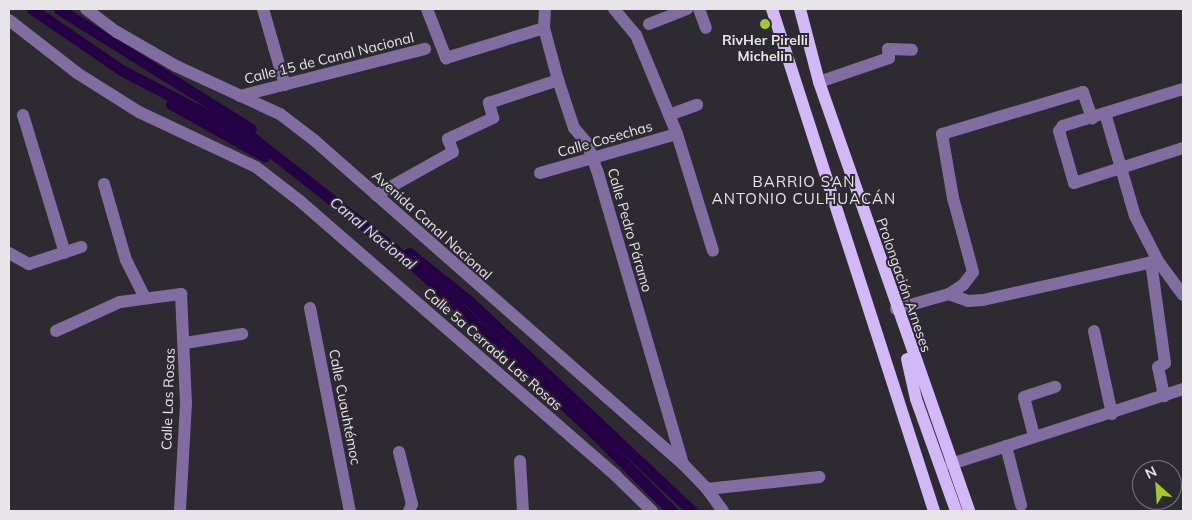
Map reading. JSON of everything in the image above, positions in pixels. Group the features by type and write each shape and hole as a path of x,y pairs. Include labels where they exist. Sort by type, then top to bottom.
{"main road":[{"path":"772,9 934,511"},
{"name":"Prolongación Arneses","path":"800,9 819,82 903,330 969,511"},
{"path":"903,330 916,399 956,511"}],"street":[{"name":"Avenida Canal Nacional","path":"86,9 118,32 176,66 280,114 376,195 683,464 708,488 724,511"},
{"path":"263,9 285,85"},
{"path":"427,9 443,53 452,59 544,28"},
{"name":"Calle Pedro Páramo","path":"545,9 544,28 558,80 574,128 587,143 593,160 683,464"},
{"path":"614,9 636,35 677,134 713,251"},
{"path":"649,24 688,9"},
{"path":"699,9 706,28"},
{"name":"Calle 5a Cerrada Las Rosas","path":"9,20 78,73 138,112 256,167 300,200 616,476 652,511"},
{"name":"Calle 15 de Canal Nacional","path":"240,96 426,49"},
{"path":"819,82 889,58 888,50 912,50"},
{"path":"376,195 453,152 448,139 493,118 489,103 558,80"},
{"path":"1183,89 1105,113 1059,130 1074,183 1121,170 1183,148"},
{"path":"896,309 949,294 963,285 973,272 953,198 942,134 1082,92 1092,118"},
{"path":"669,115 697,104"},
{"path":"1105,113 1135,216 1154,261 1165,363 1158,367 1164,396"},
{"path":"23,115 65,253"},
{"name":"Calle Cosechas","path":"540,173 593,160 677,134"},
{"path":"56,331 112,305 145,298 126,260 104,184"},
{"path":"9,251 29,264 81,247"},
{"path":"949,294 968,301 983,300 1154,261"},
{"path":"1154,261 1183,295"},
{"name":"Calle Las Rosas","path":"145,298 175,293 181,294 184,300 186,403 180,511"},
{"name":"Calle Cuauhtémoc","path":"310,308 350,511"},
{"path":"1094,331 1112,414"},
{"path":"185,343 242,334"},
{"path":"1034,436 1024,396 1055,387"},
{"path":"951,464 1164,396 1182,393"},
{"path":"1006,446 1020,505"},
{"path":"399,452 412,504 409,511"},
{"path":"520,461 523,511"},
{"path":"708,488 819,477"}],"waterway":[{"name":"Canal Nacional","path":"32,9 123,71 254,139 304,178 410,262 593,432 672,511"},
{"name":"Canal Nacional","path":"59,9 251,129"},
{"name":"Canal Nacional","path":"171,104 264,156"},
{"name":"Canal Nacional","path":"409,253 469,301 692,511"}],"place":[{"name":"RivHer Pirelli Michelin","path":"765,24"}],"district":[{"name":"BARRIO SAN ANTONIO CULHUACÁN","path":"804,190"}]}
